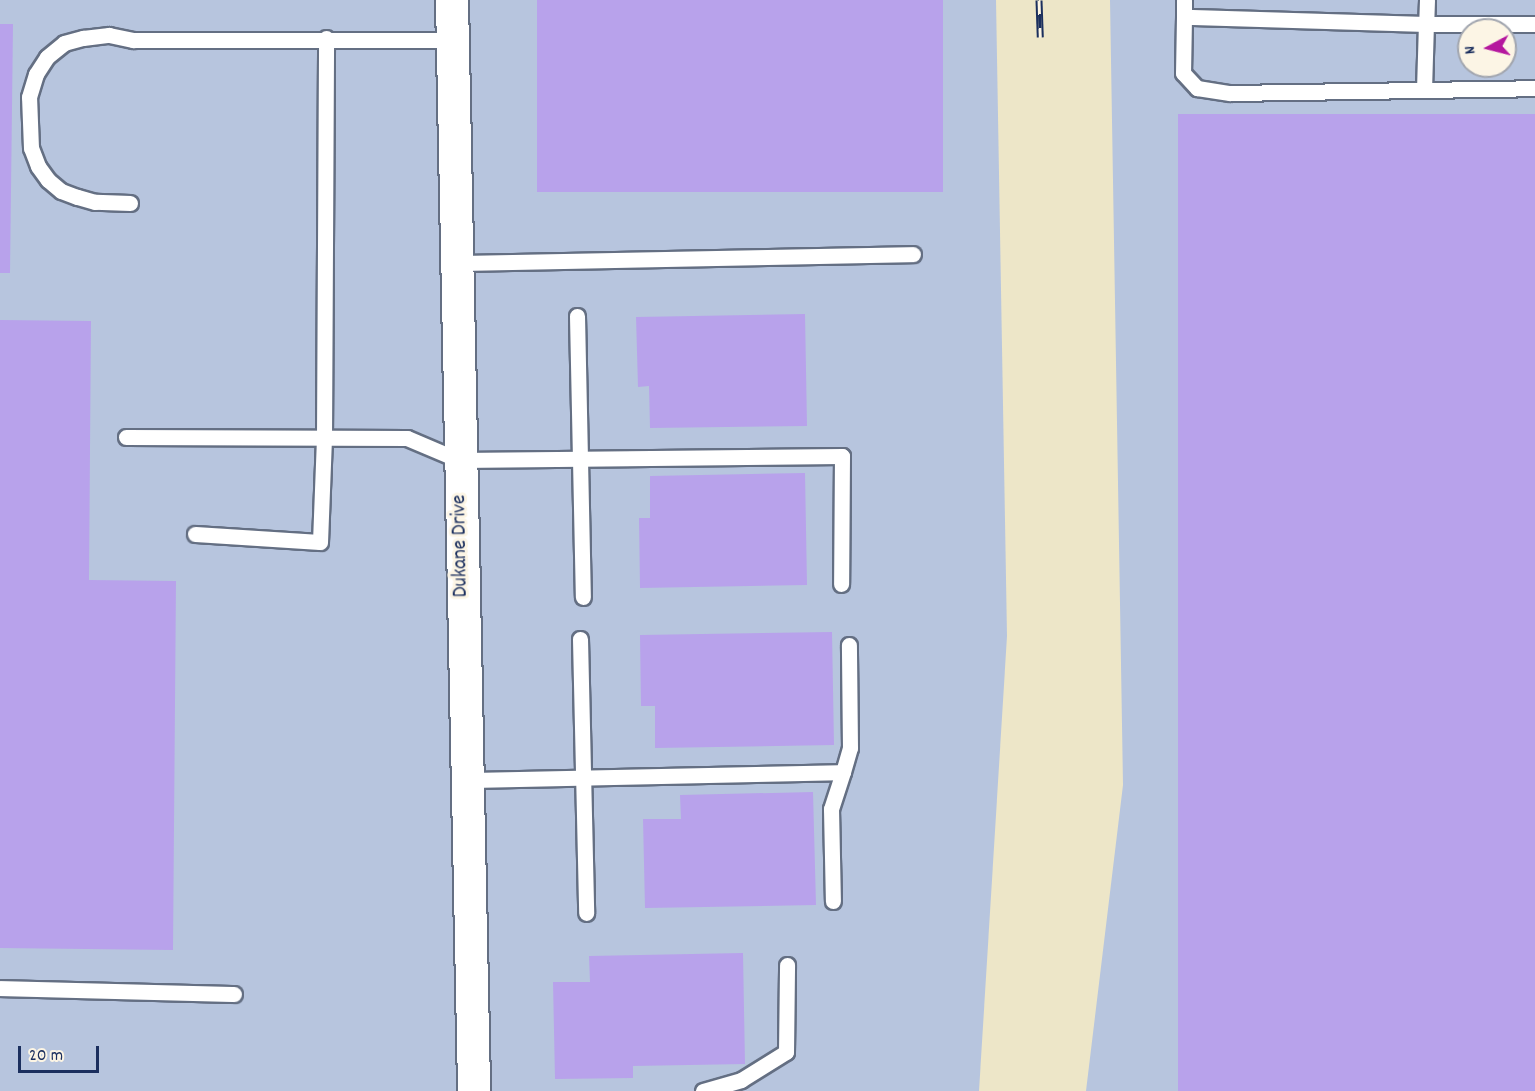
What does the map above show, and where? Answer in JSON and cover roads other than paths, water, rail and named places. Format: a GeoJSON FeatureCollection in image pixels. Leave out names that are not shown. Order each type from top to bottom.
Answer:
{"type":"FeatureCollection","features":[{"type":"Feature","properties":{"kind":"street","name":"Dukane Drive"},"geometry":{"type":"LineString","coordinates":[[452,0],[459,460],[474,1091]]}},
{"type":"Feature","properties":{"kind":"lane"},"geometry":{"type":"LineString","coordinates":[[1184,0],[1183,73],[1197,88],[1230,93],[1535,88]]}},
{"type":"Feature","properties":{"kind":"lane"},"geometry":{"type":"LineString","coordinates":[[1424,90],[1427,0]]}},
{"type":"Feature","properties":{"kind":"lane"},"geometry":{"type":"LineString","coordinates":[[1184,17],[1426,24],[1535,24]]}},
{"type":"Feature","properties":{"kind":"lane"},"geometry":{"type":"LineString","coordinates":[[130,203],[95,202],[69,194],[48,180],[38,166],[31,148],[28,127],[29,97],[36,74],[47,57],[64,43],[109,35],[133,40],[326,38],[453,40]]}},
{"type":"Feature","properties":{"kind":"lane"},"geometry":{"type":"LineString","coordinates":[[195,534],[320,542],[324,437],[326,38]]}},
{"type":"Feature","properties":{"kind":"lane"},"geometry":{"type":"LineString","coordinates":[[456,263],[914,254]]}},
{"type":"Feature","properties":{"kind":"lane"},"geometry":{"type":"LineString","coordinates":[[577,316],[583,597]]}},
{"type":"Feature","properties":{"kind":"lane"},"geometry":{"type":"LineString","coordinates":[[126,437],[407,438],[459,460],[842,456],[842,584]]}},
{"type":"Feature","properties":{"kind":"lane"},"geometry":{"type":"LineString","coordinates":[[580,639],[586,914]]}},
{"type":"Feature","properties":{"kind":"lane"},"geometry":{"type":"LineString","coordinates":[[833,901],[831,809],[850,748],[849,645]]}},
{"type":"Feature","properties":{"kind":"lane"},"geometry":{"type":"LineString","coordinates":[[467,780],[843,772]]}},
{"type":"Feature","properties":{"kind":"lane"},"geometry":{"type":"LineString","coordinates":[[703,1091],[741,1080],[786,1052],[787,965]]}},
{"type":"Feature","properties":{"kind":"lane"},"geometry":{"type":"LineString","coordinates":[[0,988],[234,994]]}},
{"type":"Feature","properties":{"kind":"railway"},"geometry":{"type":"LineString","coordinates":[[1039,0],[1040,37]]}}]}
